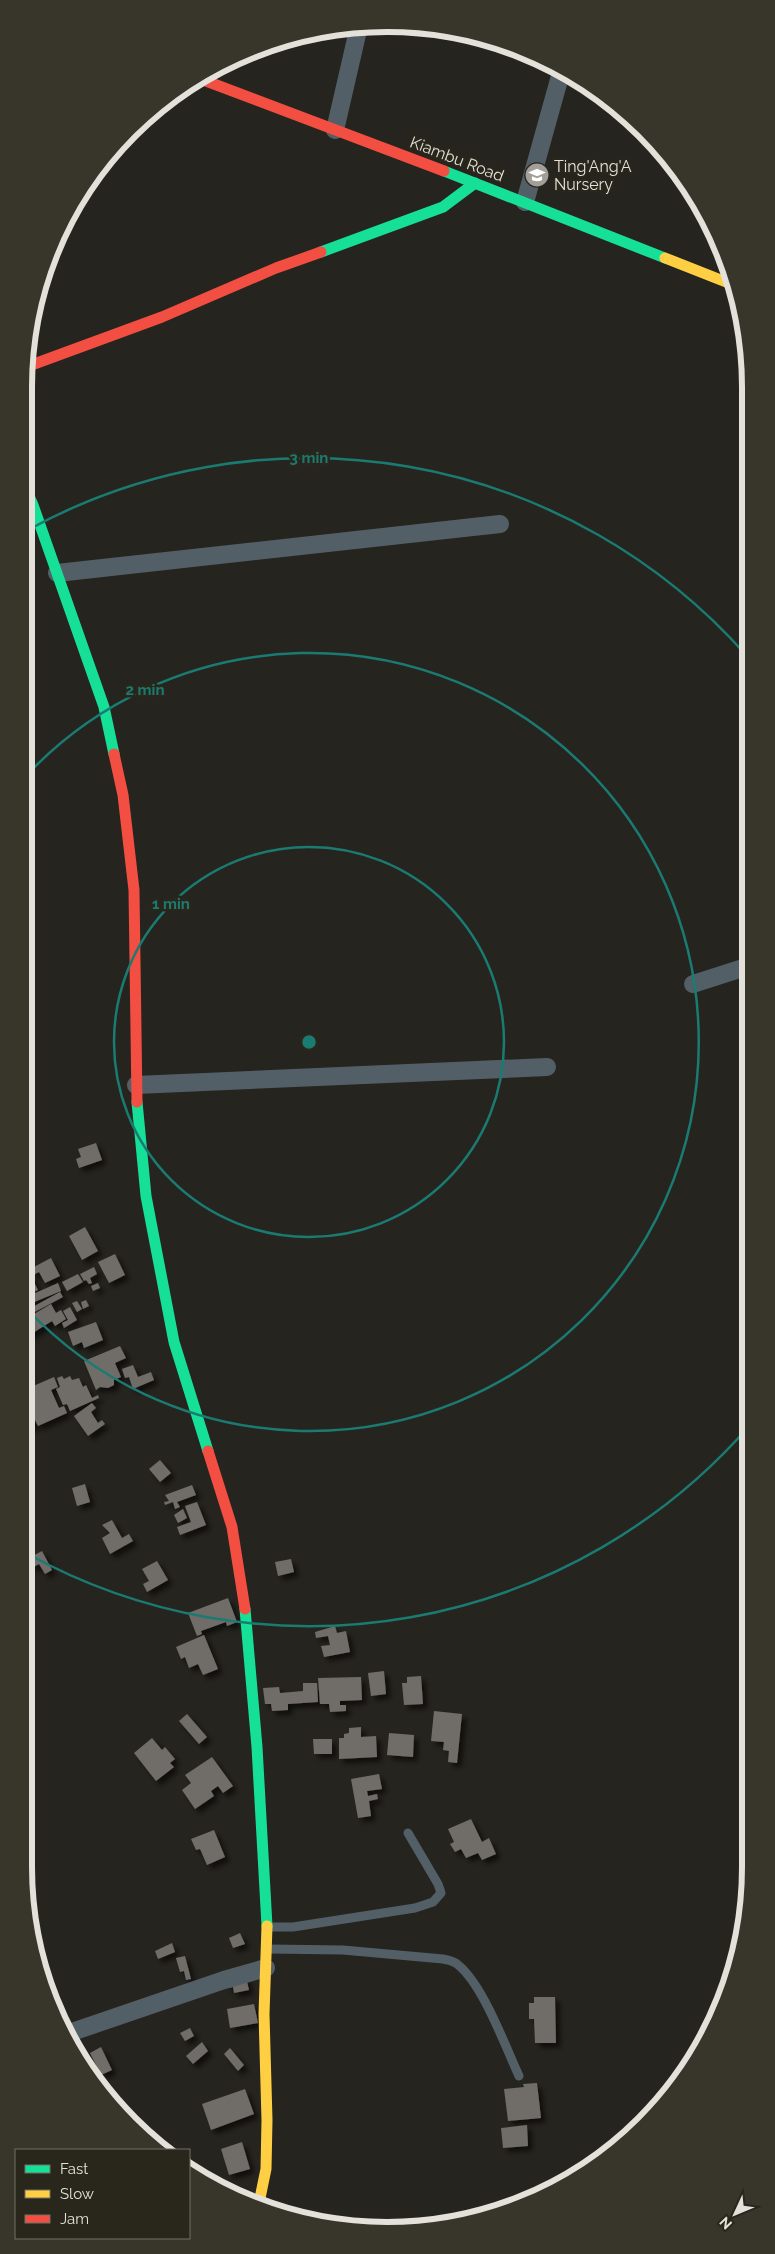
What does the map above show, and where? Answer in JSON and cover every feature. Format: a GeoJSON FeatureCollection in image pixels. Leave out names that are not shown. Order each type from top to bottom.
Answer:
{"type":"FeatureCollection","features":[{"type":"Feature","properties":{"kind":"street"},"geometry":{"type":"LineString","coordinates":[[335,130],[357,34]]}},
{"type":"Feature","properties":{"kind":"street"},"geometry":{"type":"LineString","coordinates":[[526,202],[560,77]]}},
{"type":"Feature","properties":{"kind":"street","name":"Kiambu Road"},"geometry":{"type":"LineString","coordinates":[[207,82],[526,202],[726,282]]}},
{"type":"Feature","properties":{"kind":"street"},"geometry":{"type":"LineString","coordinates":[[33,364],[162,317],[276,268],[443,208],[475,183]]}},
{"type":"Feature","properties":{"kind":"street"},"geometry":{"type":"LineString","coordinates":[[32,502],[104,707],[123,795],[134,890],[137,983],[136,1085],[146,1196],[174,1342],[232,1527],[244,1593],[257,1747],[266,1927],[266,2169],[261,2198]]}},
{"type":"Feature","properties":{"kind":"street"},"geometry":{"type":"LineString","coordinates":[[57,573],[500,524]]}},
{"type":"Feature","properties":{"kind":"street"},"geometry":{"type":"LineString","coordinates":[[693,984],[742,968]]}},
{"type":"Feature","properties":{"kind":"street"},"geometry":{"type":"LineString","coordinates":[[136,1085],[547,1067]]}},
{"type":"Feature","properties":{"kind":"street"},"geometry":{"type":"LineString","coordinates":[[73,2031],[224,1980],[266,1968]]}},
{"type":"Feature","properties":{"kind":"lane"},"geometry":{"type":"LineString","coordinates":[[266,1927],[293,1927],[326,1923],[415,1908],[433,1902],[441,1893],[438,1884],[408,1833]]}},
{"type":"Feature","properties":{"kind":"lane"},"geometry":{"type":"LineString","coordinates":[[266,1948],[343,1950],[443,1959],[456,1963],[468,1975],[480,1995],[519,2076]]}},
{"type":"Feature","properties":{"kind":"building"},"geometry":{"type":"Polygon","coordinates":[[[96,1143],[102,1160],[79,1168],[76,1159],[81,1157],[78,1149],[96,1143]]]}},
{"type":"Feature","properties":{"kind":"building"},"geometry":{"type":"Polygon","coordinates":[[[85,1227],[98,1251],[82,1260],[69,1236],[85,1227]]]}},
{"type":"Feature","properties":{"kind":"building"},"geometry":{"type":"Polygon","coordinates":[[[115,1254],[125,1275],[109,1283],[98,1262],[115,1254]]]}},
{"type":"Feature","properties":{"kind":"building"},"geometry":{"type":"Polygon","coordinates":[[[51,1258],[60,1276],[45,1283],[39,1272],[33,1275],[32,1268],[51,1258]]]}},
{"type":"Feature","properties":{"kind":"building"},"geometry":{"type":"Polygon","coordinates":[[[94,1267],[97,1274],[90,1278],[92,1283],[89,1284],[86,1280],[84,1281],[80,1274],[94,1267]]]}},
{"type":"Feature","properties":{"kind":"building"},"geometry":{"type":"Polygon","coordinates":[[[78,1274],[83,1282],[67,1291],[62,1282],[78,1274]]]}},
{"type":"Feature","properties":{"kind":"building"},"geometry":{"type":"Polygon","coordinates":[[[32,1278],[38,1290],[32,1293],[32,1278]]]}},
{"type":"Feature","properties":{"kind":"building"},"geometry":{"type":"Polygon","coordinates":[[[58,1283],[61,1291],[32,1303],[32,1294],[58,1283]]]}},
{"type":"Feature","properties":{"kind":"building"},"geometry":{"type":"Polygon","coordinates":[[[98,1283],[100,1288],[93,1291],[91,1286],[98,1283]]]}},
{"type":"Feature","properties":{"kind":"building"},"geometry":{"type":"Polygon","coordinates":[[[60,1292],[63,1297],[32,1313],[32,1307],[60,1292]]]}},
{"type":"Feature","properties":{"kind":"building"},"geometry":{"type":"Polygon","coordinates":[[[86,1300],[89,1306],[83,1309],[81,1302],[86,1300]]]}},
{"type":"Feature","properties":{"kind":"building"},"geometry":{"type":"Polygon","coordinates":[[[77,1301],[82,1309],[77,1312],[72,1303],[77,1301]]]}},
{"type":"Feature","properties":{"kind":"building"},"geometry":{"type":"Polygon","coordinates":[[[51,1304],[56,1313],[61,1310],[66,1319],[55,1326],[52,1321],[32,1334],[32,1315],[51,1304]]]}},
{"type":"Feature","properties":{"kind":"building"},"geometry":{"type":"Polygon","coordinates":[[[70,1307],[77,1320],[64,1328],[62,1323],[68,1320],[63,1311],[70,1307]]]}},
{"type":"Feature","properties":{"kind":"building"},"geometry":{"type":"Polygon","coordinates":[[[96,1322],[103,1340],[84,1348],[82,1342],[73,1346],[68,1332],[96,1322]]]}},
{"type":"Feature","properties":{"kind":"building"},"geometry":{"type":"Polygon","coordinates":[[[120,1346],[126,1358],[115,1363],[121,1377],[114,1380],[114,1385],[108,1388],[100,1387],[96,1390],[84,1361],[120,1346]]]}},
{"type":"Feature","properties":{"kind":"building"},"geometry":{"type":"Polygon","coordinates":[[[133,1365],[138,1377],[151,1372],[154,1380],[133,1389],[129,1377],[125,1378],[122,1369],[133,1365]]]}},
{"type":"Feature","properties":{"kind":"building"},"geometry":{"type":"Polygon","coordinates":[[[62,1376],[64,1379],[70,1376],[72,1380],[79,1378],[83,1387],[86,1385],[92,1398],[98,1395],[99,1398],[70,1411],[67,1404],[63,1405],[56,1389],[60,1387],[57,1378],[62,1376]]]}},
{"type":"Feature","properties":{"kind":"building"},"geometry":{"type":"Polygon","coordinates":[[[54,1377],[58,1387],[51,1390],[59,1408],[64,1406],[67,1413],[38,1426],[32,1414],[32,1387],[54,1377]]]}},
{"type":"Feature","properties":{"kind":"building"},"geometry":{"type":"Polygon","coordinates":[[[92,1403],[96,1408],[91,1412],[98,1423],[102,1420],[105,1424],[88,1436],[74,1416],[92,1403]]]}},
{"type":"Feature","properties":{"kind":"building"},"geometry":{"type":"Polygon","coordinates":[[[160,1460],[171,1473],[160,1482],[149,1469],[160,1460]]]}},
{"type":"Feature","properties":{"kind":"building"},"geometry":{"type":"Polygon","coordinates":[[[85,1484],[90,1502],[77,1506],[72,1488],[85,1484]]]}},
{"type":"Feature","properties":{"kind":"building"},"geometry":{"type":"Polygon","coordinates":[[[192,1485],[196,1495],[177,1502],[180,1507],[175,1509],[173,1502],[165,1505],[164,1502],[169,1501],[165,1495],[192,1485]]]}},
{"type":"Feature","properties":{"kind":"building"},"geometry":{"type":"Polygon","coordinates":[[[197,1502],[206,1525],[180,1535],[177,1527],[191,1522],[185,1506],[197,1502]]]}},
{"type":"Feature","properties":{"kind":"building"},"geometry":{"type":"Polygon","coordinates":[[[183,1509],[187,1518],[178,1523],[174,1515],[183,1509]]]}},
{"type":"Feature","properties":{"kind":"building"},"geometry":{"type":"Polygon","coordinates":[[[112,1520],[122,1538],[129,1534],[133,1541],[110,1554],[102,1538],[110,1533],[102,1525],[112,1520]]]}},
{"type":"Feature","properties":{"kind":"building"},"geometry":{"type":"Polygon","coordinates":[[[42,1551],[52,1570],[45,1574],[39,1564],[32,1568],[32,1556],[42,1551]]]}},
{"type":"Feature","properties":{"kind":"building"},"geometry":{"type":"Polygon","coordinates":[[[291,1559],[294,1572],[278,1576],[275,1562],[291,1559]]]}},
{"type":"Feature","properties":{"kind":"building"},"geometry":{"type":"Polygon","coordinates":[[[157,1561],[168,1580],[147,1592],[143,1584],[149,1581],[142,1569],[157,1561]]]}},
{"type":"Feature","properties":{"kind":"building"},"geometry":{"type":"Polygon","coordinates":[[[228,1598],[237,1622],[227,1626],[226,1622],[201,1631],[202,1634],[197,1636],[188,1613],[228,1598]]]}},
{"type":"Feature","properties":{"kind":"building"},"geometry":{"type":"Polygon","coordinates":[[[335,1626],[337,1633],[346,1631],[350,1652],[324,1657],[321,1646],[330,1645],[328,1636],[316,1638],[315,1632],[335,1626]]]}},
{"type":"Feature","properties":{"kind":"building"},"geometry":{"type":"Polygon","coordinates":[[[204,1635],[218,1669],[203,1675],[198,1664],[189,1668],[185,1657],[181,1659],[176,1647],[204,1635]]]}},
{"type":"Feature","properties":{"kind":"building"},"geometry":{"type":"Polygon","coordinates":[[[384,1671],[386,1694],[371,1696],[368,1673],[384,1671]]]}},
{"type":"Feature","properties":{"kind":"building"},"geometry":{"type":"Polygon","coordinates":[[[421,1676],[423,1704],[404,1705],[402,1683],[407,1683],[407,1677],[421,1676]]]}},
{"type":"Feature","properties":{"kind":"building"},"geometry":{"type":"Polygon","coordinates":[[[361,1677],[362,1700],[340,1701],[340,1705],[346,1705],[346,1711],[330,1712],[329,1704],[320,1704],[318,1678],[361,1677]]]}},
{"type":"Feature","properties":{"kind":"building"},"geometry":{"type":"Polygon","coordinates":[[[303,1683],[317,1683],[318,1702],[288,1704],[288,1710],[272,1711],[271,1704],[265,1704],[263,1688],[279,1687],[280,1693],[303,1691],[303,1683]]]}},
{"type":"Feature","properties":{"kind":"building"},"geometry":{"type":"Polygon","coordinates":[[[434,1711],[462,1714],[457,1763],[448,1762],[449,1751],[443,1750],[444,1742],[431,1741],[434,1711]]]}},
{"type":"Feature","properties":{"kind":"building"},"geometry":{"type":"Polygon","coordinates":[[[187,1714],[207,1737],[199,1744],[179,1721],[187,1714]]]}},
{"type":"Feature","properties":{"kind":"building"},"geometry":{"type":"Polygon","coordinates":[[[361,1727],[361,1737],[376,1736],[377,1757],[339,1759],[339,1738],[344,1738],[344,1734],[349,1733],[349,1728],[361,1727]]]}},
{"type":"Feature","properties":{"kind":"building"},"geometry":{"type":"Polygon","coordinates":[[[389,1733],[414,1735],[413,1757],[387,1755],[389,1733]]]}},
{"type":"Feature","properties":{"kind":"building"},"geometry":{"type":"Polygon","coordinates":[[[152,1738],[162,1750],[165,1747],[175,1759],[170,1763],[174,1767],[156,1781],[134,1753],[152,1738]]]}},
{"type":"Feature","properties":{"kind":"building"},"geometry":{"type":"Polygon","coordinates":[[[313,1739],[332,1739],[332,1754],[314,1754],[313,1739]]]}},
{"type":"Feature","properties":{"kind":"building"},"geometry":{"type":"Polygon","coordinates":[[[212,1757],[233,1786],[223,1793],[218,1786],[211,1791],[214,1796],[195,1809],[182,1790],[191,1783],[185,1775],[212,1757]]]}},
{"type":"Feature","properties":{"kind":"building"},"geometry":{"type":"Polygon","coordinates":[[[379,1774],[382,1789],[367,1791],[368,1796],[377,1794],[378,1799],[369,1801],[371,1816],[358,1818],[351,1779],[379,1774]]]}},
{"type":"Feature","properties":{"kind":"building"},"geometry":{"type":"Polygon","coordinates":[[[471,1819],[482,1842],[489,1838],[496,1854],[482,1860],[478,1853],[466,1858],[461,1849],[455,1852],[450,1844],[454,1842],[448,1829],[471,1819]]]}},
{"type":"Feature","properties":{"kind":"building"},"geometry":{"type":"Polygon","coordinates":[[[214,1830],[225,1857],[207,1865],[200,1849],[196,1850],[191,1839],[214,1830]]]}},
{"type":"Feature","properties":{"kind":"building"},"geometry":{"type":"Polygon","coordinates":[[[240,1933],[245,1944],[233,1948],[229,1938],[240,1933]]]}},
{"type":"Feature","properties":{"kind":"building"},"geometry":{"type":"Polygon","coordinates":[[[172,1943],[175,1952],[158,1959],[155,1951],[172,1943]]]}},
{"type":"Feature","properties":{"kind":"building"},"geometry":{"type":"Polygon","coordinates":[[[185,1956],[191,1979],[186,1980],[184,1971],[180,1972],[176,1958],[185,1956]]]}},
{"type":"Feature","properties":{"kind":"building"},"geometry":{"type":"Polygon","coordinates":[[[246,1977],[249,1990],[234,1993],[233,1987],[228,1988],[226,1981],[246,1977]]]}},
{"type":"Feature","properties":{"kind":"building"},"geometry":{"type":"Polygon","coordinates":[[[534,1997],[555,1997],[556,2043],[535,2043],[534,2019],[529,2019],[529,2003],[534,2003],[534,1997]]]}},
{"type":"Feature","properties":{"kind":"building"},"geometry":{"type":"Polygon","coordinates":[[[254,2004],[258,2023],[230,2028],[227,2009],[254,2004]]]}},
{"type":"Feature","properties":{"kind":"building"},"geometry":{"type":"Polygon","coordinates":[[[190,2028],[194,2036],[185,2041],[180,2033],[190,2028]]]}},
{"type":"Feature","properties":{"kind":"building"},"geometry":{"type":"Polygon","coordinates":[[[202,2042],[208,2051],[193,2064],[186,2056],[202,2042]]]}},
{"type":"Feature","properties":{"kind":"building"},"geometry":{"type":"Polygon","coordinates":[[[101,2047],[112,2070],[101,2075],[90,2053],[101,2047]]]}},
{"type":"Feature","properties":{"kind":"building"},"geometry":{"type":"Polygon","coordinates":[[[230,2048],[244,2065],[238,2071],[224,2054],[230,2048]]]}},
{"type":"Feature","properties":{"kind":"building"},"geometry":{"type":"Polygon","coordinates":[[[537,2083],[541,2118],[508,2121],[504,2089],[524,2087],[523,2084],[537,2083]]]}},
{"type":"Feature","properties":{"kind":"building"},"geometry":{"type":"Polygon","coordinates":[[[245,2089],[254,2114],[211,2130],[202,2104],[245,2089]]]}},
{"type":"Feature","properties":{"kind":"building"},"geometry":{"type":"Polygon","coordinates":[[[527,2125],[528,2146],[503,2148],[501,2128],[527,2125]]]}},
{"type":"Feature","properties":{"kind":"building"},"geometry":{"type":"Polygon","coordinates":[[[242,2142],[250,2169],[229,2175],[221,2149],[242,2142]]]}},
{"type":"Feature","properties":{"kind":"traffic: fast"},"geometry":{"type":"LineString","coordinates":[[444,171],[665,258]]}},
{"type":"Feature","properties":{"kind":"traffic: fast"},"geometry":{"type":"LineString","coordinates":[[321,252],[443,207],[475,183]]}},
{"type":"Feature","properties":{"kind":"traffic: fast"},"geometry":{"type":"LineString","coordinates":[[32,503],[104,707],[114,754]]}},
{"type":"Feature","properties":{"kind":"traffic: fast"},"geometry":{"type":"LineString","coordinates":[[137,1102],[146,1196],[174,1342],[208,1451]]}},
{"type":"Feature","properties":{"kind":"traffic: fast"},"geometry":{"type":"LineString","coordinates":[[245,1609],[257,1747],[267,1926]]}},
{"type":"Feature","properties":{"kind":"traffic: slow"},"geometry":{"type":"LineString","coordinates":[[665,258],[726,282]]}},
{"type":"Feature","properties":{"kind":"traffic: slow"},"geometry":{"type":"LineString","coordinates":[[260,2197],[266,2169],[267,2120],[264,2014],[267,1926]]}},
{"type":"Feature","properties":{"kind":"traffic: jam"},"geometry":{"type":"LineString","coordinates":[[207,82],[444,171]]}},
{"type":"Feature","properties":{"kind":"traffic: jam"},"geometry":{"type":"LineString","coordinates":[[33,364],[162,317],[276,268],[321,252]]}},
{"type":"Feature","properties":{"kind":"traffic: jam"},"geometry":{"type":"LineString","coordinates":[[114,754],[123,795],[134,890],[137,1102]]}},
{"type":"Feature","properties":{"kind":"traffic: jam"},"geometry":{"type":"LineString","coordinates":[[208,1451],[232,1527],[245,1609]]}},
{"type":"Feature","properties":{"kind":"place","name":"Ting'Ang'A Nursery"},"geometry":{"type":"Point","coordinates":[537,175]}}]}
